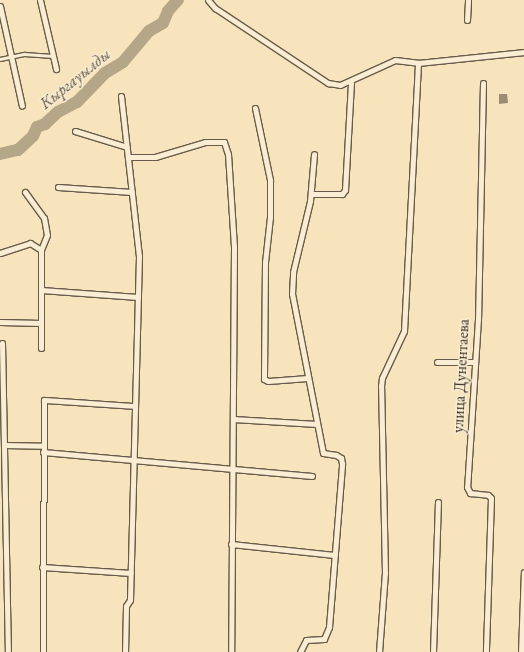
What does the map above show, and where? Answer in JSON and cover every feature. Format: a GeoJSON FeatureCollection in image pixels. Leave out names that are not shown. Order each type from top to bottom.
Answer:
{"type":"FeatureCollection","features":[{"type":"Feature","properties":{"kind":"street"},"geometry":{"type":"LineString","coordinates":[[40,0],[56,69]]}},
{"type":"Feature","properties":{"kind":"street"},"geometry":{"type":"LineString","coordinates":[[208,0],[215,8],[328,83],[340,85],[396,60],[418,63],[524,52]]}},
{"type":"Feature","properties":{"kind":"street"},"geometry":{"type":"LineString","coordinates":[[467,20],[468,0]]}},
{"type":"Feature","properties":{"kind":"street"},"geometry":{"type":"LineString","coordinates":[[0,6],[22,106]]}},
{"type":"Feature","properties":{"kind":"street"},"geometry":{"type":"LineString","coordinates":[[380,652],[385,573],[381,386],[382,378],[404,331],[418,63]]}},
{"type":"Feature","properties":{"kind":"street"},"geometry":{"type":"LineString","coordinates":[[311,194],[342,194],[345,190],[351,81]]}},
{"type":"Feature","properties":{"kind":"street","name":"улица Дунентаева"},"geometry":{"type":"LineString","coordinates":[[484,83],[475,362],[467,487],[470,493],[488,495],[491,498],[486,652]]}},
{"type":"Feature","properties":{"kind":"street"},"geometry":{"type":"LineString","coordinates":[[121,96],[139,256],[134,406],[131,574],[130,600],[126,606],[125,652]]}},
{"type":"Feature","properties":{"kind":"street"},"geometry":{"type":"LineString","coordinates":[[255,108],[270,180],[270,217],[265,262],[264,378],[268,381],[308,378]]}},
{"type":"Feature","properties":{"kind":"street"},"geometry":{"type":"LineString","coordinates":[[75,131],[127,147]]}},
{"type":"Feature","properties":{"kind":"street"},"geometry":{"type":"LineString","coordinates":[[128,157],[155,157],[206,142],[224,142],[229,160],[232,201],[233,419],[231,652]]}},
{"type":"Feature","properties":{"kind":"street"},"geometry":{"type":"LineString","coordinates":[[300,652],[306,640],[324,639],[327,634],[342,464],[341,458],[336,455],[323,453],[292,285],[311,194],[314,154]]}},
{"type":"Feature","properties":{"kind":"street"},"geometry":{"type":"LineString","coordinates":[[58,187],[132,192]]}},
{"type":"Feature","properties":{"kind":"street"},"geometry":{"type":"LineString","coordinates":[[26,192],[44,218],[47,235],[41,250],[40,348]]}},
{"type":"Feature","properties":{"kind":"street"},"geometry":{"type":"LineString","coordinates":[[0,253],[30,243],[41,250]]}},
{"type":"Feature","properties":{"kind":"street"},"geometry":{"type":"LineString","coordinates":[[40,290],[138,297]]}},
{"type":"Feature","properties":{"kind":"street"},"geometry":{"type":"LineString","coordinates":[[0,322],[40,323]]}},
{"type":"Feature","properties":{"kind":"street"},"geometry":{"type":"LineString","coordinates":[[2,343],[4,445],[3,485],[8,652]]}},
{"type":"Feature","properties":{"kind":"street"},"geometry":{"type":"LineString","coordinates":[[437,362],[475,362]]}},
{"type":"Feature","properties":{"kind":"street"},"geometry":{"type":"LineString","coordinates":[[43,652],[42,567],[44,400],[134,406]]}},
{"type":"Feature","properties":{"kind":"street"},"geometry":{"type":"LineString","coordinates":[[233,419],[317,424]]}},
{"type":"Feature","properties":{"kind":"street"},"geometry":{"type":"LineString","coordinates":[[4,445],[133,461],[312,476]]}},
{"type":"Feature","properties":{"kind":"street"},"geometry":{"type":"LineString","coordinates":[[433,652],[438,502]]}},
{"type":"Feature","properties":{"kind":"street"},"geometry":{"type":"LineString","coordinates":[[231,544],[334,555]]}},
{"type":"Feature","properties":{"kind":"street"},"geometry":{"type":"LineString","coordinates":[[42,567],[131,574]]}},
{"type":"Feature","properties":{"kind":"street"},"geometry":{"type":"LineString","coordinates":[[521,652],[524,572]]}},
{"type":"Feature","properties":{"kind":"lane"},"geometry":{"type":"LineString","coordinates":[[0,59],[11,56],[53,56]]}},
{"type":"Feature","properties":{"kind":"building"},"geometry":{"type":"Polygon","coordinates":[[[499,94],[507,94],[508,103],[499,104],[499,94]]]}},
{"type":"Feature","properties":{"kind":"waterway","name":"Кыргауылды"},"geometry":{"type":"LineString","coordinates":[[0,154],[18,150],[33,136],[37,127],[45,124],[58,112],[77,102],[105,73],[123,62],[149,31],[163,23],[168,11],[178,0]]}}]}
